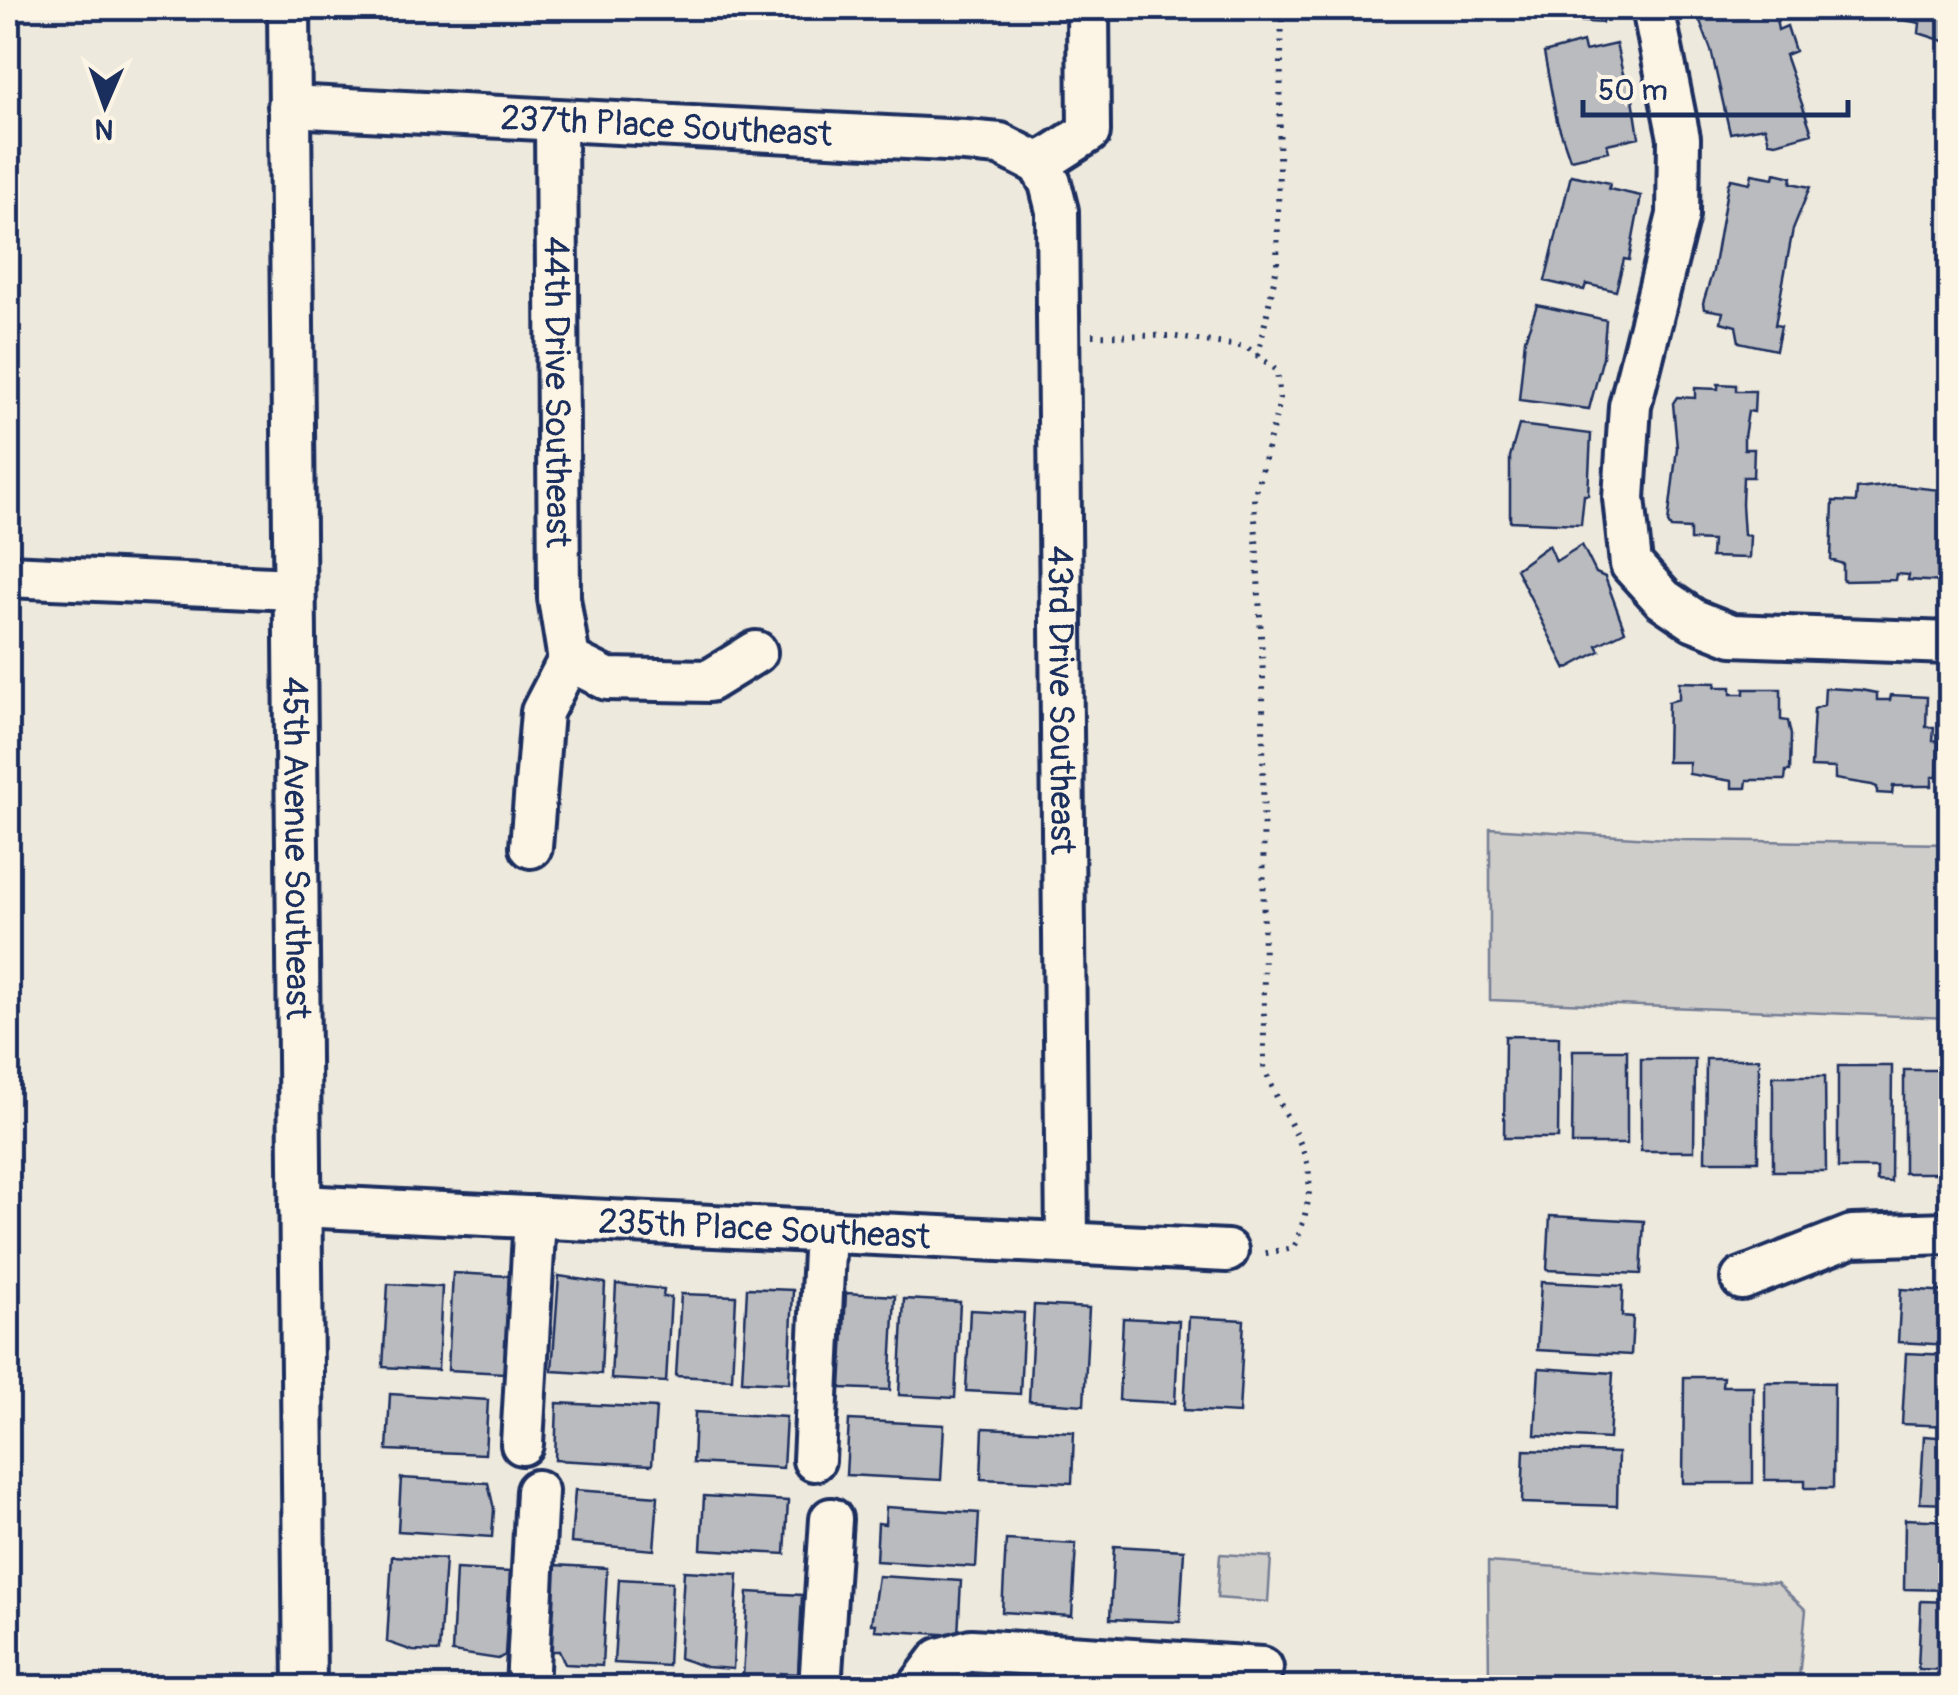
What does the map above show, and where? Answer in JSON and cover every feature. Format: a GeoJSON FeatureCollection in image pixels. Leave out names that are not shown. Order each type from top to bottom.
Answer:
{"type":"FeatureCollection","features":[{"type":"Feature","properties":{"kind":"street","name":"45th Avenue Southeast"},"geometry":{"type":"LineString","coordinates":[[289,8],[305,1688]]}},
{"type":"Feature","properties":{"kind":"street"},"geometry":{"type":"LineString","coordinates":[[1039,164],[1089,132],[1088,8]]}},
{"type":"Feature","properties":{"kind":"street"},"geometry":{"type":"LineString","coordinates":[[1653,8],[1679,138],[1678,215],[1630,406],[1624,498],[1631,564],[1663,598],[1694,620],[1732,634],[1950,643]]}},
{"type":"Feature","properties":{"kind":"street","name":"237th Place Southeast"},"geometry":{"type":"LineString","coordinates":[[290,106],[965,141],[1000,144],[1039,164]]}},
{"type":"Feature","properties":{"kind":"street","name":"44th Drive Southeast"},"geometry":{"type":"LineString","coordinates":[[556,122],[559,598],[568,660]]}},
{"type":"Feature","properties":{"kind":"street","name":"43rd Drive Southeast"},"geometry":{"type":"LineString","coordinates":[[1039,164],[1050,182],[1057,210],[1066,1242]]}},
{"type":"Feature","properties":{"kind":"street"},"geometry":{"type":"LineString","coordinates":[[8,576],[294,589]]}},
{"type":"Feature","properties":{"kind":"street"},"geometry":{"type":"LineString","coordinates":[[531,847],[542,712],[568,660],[607,679],[709,681],[756,652]]}},
{"type":"Feature","properties":{"kind":"street","name":"235th Place Southeast"},"geometry":{"type":"LineString","coordinates":[[300,1206],[1228,1250]]}},
{"type":"Feature","properties":{"kind":"street"},"geometry":{"type":"LineString","coordinates":[[522,1444],[535,1217]]}},
{"type":"Feature","properties":{"kind":"street"},"geometry":{"type":"LineString","coordinates":[[814,1460],[825,1231]]}},
{"type":"Feature","properties":{"kind":"street"},"geometry":{"type":"LineString","coordinates":[[1742,1279],[1852,1236],[1950,1233]]}},
{"type":"Feature","properties":{"kind":"street"},"geometry":{"type":"LineString","coordinates":[[527,1688],[537,1491]]}},
{"type":"Feature","properties":{"kind":"street"},"geometry":{"type":"LineString","coordinates":[[820,1688],[831,1520]]}},
{"type":"Feature","properties":{"kind":"street"},"geometry":{"type":"LineString","coordinates":[[918,1688],[940,1659],[971,1650],[1262,1668]]}},
{"type":"Feature","properties":{"kind":"path"},"geometry":{"type":"LineString","coordinates":[[1258,356],[1277,266],[1282,8]]}},
{"type":"Feature","properties":{"kind":"path"},"geometry":{"type":"LineString","coordinates":[[1056,334],[1170,336],[1246,347],[1277,370],[1280,402],[1254,498],[1262,675],[1264,1066],[1276,1100],[1306,1148],[1312,1186],[1294,1248],[1260,1255],[1228,1250]]}},
{"type":"Feature","properties":{"kind":"shaded area"},"geometry":{"type":"Polygon","coordinates":[[[1490,828],[1684,840],[1950,844],[1950,1018],[1490,1000],[1490,828]]]}},
{"type":"Feature","properties":{"kind":"shaded area"},"geometry":{"type":"Polygon","coordinates":[[[1220,1554],[1271,1557],[1268,1602],[1217,1598],[1220,1554]]]}},
{"type":"Feature","properties":{"kind":"shaded area"},"geometry":{"type":"Polygon","coordinates":[[[1488,1562],[1777,1583],[1806,1610],[1798,1687],[1489,1687],[1488,1562]]]}},
{"type":"Feature","properties":{"kind":"building"},"geometry":{"type":"Polygon","coordinates":[[[1532,8],[1607,8],[1602,23],[1530,18],[1532,8]]]}},
{"type":"Feature","properties":{"kind":"building"},"geometry":{"type":"Polygon","coordinates":[[[1695,8],[1774,8],[1778,30],[1787,26],[1795,51],[1785,55],[1812,133],[1776,143],[1769,142],[1765,127],[1730,133],[1711,50],[1695,8]]]}},
{"type":"Feature","properties":{"kind":"building"},"geometry":{"type":"Polygon","coordinates":[[[1900,8],[1950,8],[1950,43],[1919,33],[1920,23],[1898,19],[1900,8]]]}},
{"type":"Feature","properties":{"kind":"building"},"geometry":{"type":"Polygon","coordinates":[[[1583,42],[1585,51],[1616,44],[1623,74],[1630,79],[1639,137],[1607,144],[1609,151],[1570,159],[1557,121],[1544,53],[1583,42]]]}},
{"type":"Feature","properties":{"kind":"building"},"geometry":{"type":"Polygon","coordinates":[[[1775,173],[1792,177],[1791,183],[1810,187],[1793,229],[1775,325],[1781,326],[1776,350],[1739,342],[1736,326],[1721,322],[1723,312],[1704,309],[1703,303],[1713,271],[1728,184],[1731,179],[1750,183],[1752,174],[1774,178],[1775,173]]]}},
{"type":"Feature","properties":{"kind":"building"},"geometry":{"type":"Polygon","coordinates":[[[1571,175],[1610,183],[1609,189],[1641,196],[1629,260],[1624,259],[1616,291],[1586,284],[1584,290],[1545,281],[1571,175]]]}},
{"type":"Feature","properties":{"kind":"building"},"geometry":{"type":"Polygon","coordinates":[[[1537,305],[1606,320],[1603,357],[1589,409],[1519,400],[1525,339],[1537,305]]]}},
{"type":"Feature","properties":{"kind":"building"},"geometry":{"type":"Polygon","coordinates":[[[1718,384],[1736,385],[1736,391],[1755,391],[1754,412],[1748,411],[1744,437],[1744,449],[1754,449],[1753,477],[1743,477],[1744,535],[1750,536],[1749,558],[1711,557],[1712,541],[1690,540],[1690,529],[1671,528],[1668,523],[1677,448],[1673,403],[1677,397],[1695,398],[1695,388],[1718,389],[1718,384]]]}},
{"type":"Feature","properties":{"kind":"building"},"geometry":{"type":"Polygon","coordinates":[[[1519,425],[1591,434],[1588,495],[1584,495],[1581,524],[1510,521],[1510,457],[1519,425]]]}},
{"type":"Feature","properties":{"kind":"building"},"geometry":{"type":"Polygon","coordinates":[[[1893,485],[1950,491],[1946,582],[1908,580],[1909,575],[1896,574],[1895,580],[1843,581],[1843,564],[1831,560],[1833,501],[1856,502],[1857,489],[1893,485]]]}},
{"type":"Feature","properties":{"kind":"building"},"geometry":{"type":"Polygon","coordinates":[[[1549,545],[1556,561],[1582,545],[1596,573],[1605,577],[1625,631],[1597,645],[1600,651],[1566,669],[1516,569],[1549,545]]]}},
{"type":"Feature","properties":{"kind":"building"},"geometry":{"type":"Polygon","coordinates":[[[1679,682],[1716,683],[1715,687],[1731,687],[1731,694],[1744,694],[1744,689],[1781,689],[1781,720],[1788,721],[1791,735],[1790,771],[1786,771],[1785,780],[1747,780],[1746,788],[1732,788],[1732,781],[1689,774],[1689,762],[1667,762],[1668,702],[1679,699],[1679,682]]]}},
{"type":"Feature","properties":{"kind":"building"},"geometry":{"type":"Polygon","coordinates":[[[1825,688],[1877,693],[1877,700],[1890,700],[1891,695],[1927,697],[1926,727],[1934,727],[1933,741],[1939,741],[1937,777],[1932,777],[1932,786],[1893,786],[1892,794],[1877,793],[1877,787],[1872,785],[1835,779],[1835,768],[1811,767],[1814,709],[1824,705],[1825,688]]]}},
{"type":"Feature","properties":{"kind":"building"},"geometry":{"type":"Polygon","coordinates":[[[1505,1036],[1559,1037],[1558,1138],[1504,1138],[1505,1036]]]}},
{"type":"Feature","properties":{"kind":"building"},"geometry":{"type":"Polygon","coordinates":[[[1573,1050],[1627,1050],[1627,1144],[1572,1144],[1573,1050]]]}},
{"type":"Feature","properties":{"kind":"building"},"geometry":{"type":"Polygon","coordinates":[[[1641,1059],[1695,1059],[1694,1151],[1641,1151],[1641,1059]]]}},
{"type":"Feature","properties":{"kind":"building"},"geometry":{"type":"Polygon","coordinates":[[[1706,1059],[1759,1059],[1758,1161],[1705,1161],[1706,1059]]]}},
{"type":"Feature","properties":{"kind":"building"},"geometry":{"type":"Polygon","coordinates":[[[1838,1066],[1892,1066],[1891,1182],[1877,1181],[1877,1168],[1838,1168],[1838,1066]]]}},
{"type":"Feature","properties":{"kind":"building"},"geometry":{"type":"Polygon","coordinates":[[[1904,1070],[1950,1070],[1950,1187],[1937,1186],[1937,1173],[1904,1173],[1904,1070]]]}},
{"type":"Feature","properties":{"kind":"building"},"geometry":{"type":"Polygon","coordinates":[[[1773,1076],[1825,1076],[1826,1171],[1773,1171],[1773,1076]]]}},
{"type":"Feature","properties":{"kind":"building"},"geometry":{"type":"Polygon","coordinates":[[[1550,1216],[1644,1221],[1641,1274],[1547,1270],[1550,1216]]]}},
{"type":"Feature","properties":{"kind":"building"},"geometry":{"type":"Polygon","coordinates":[[[453,1273],[509,1276],[504,1373],[448,1370],[453,1273]]]}},
{"type":"Feature","properties":{"kind":"building"},"geometry":{"type":"Polygon","coordinates":[[[559,1276],[605,1283],[601,1374],[552,1371],[559,1276]]]}},
{"type":"Feature","properties":{"kind":"building"},"geometry":{"type":"Polygon","coordinates":[[[1541,1282],[1623,1286],[1622,1316],[1633,1317],[1631,1355],[1537,1350],[1541,1282]]]}},
{"type":"Feature","properties":{"kind":"building"},"geometry":{"type":"Polygon","coordinates":[[[388,1284],[442,1287],[438,1370],[383,1367],[388,1284]]]}},
{"type":"Feature","properties":{"kind":"building"},"geometry":{"type":"Polygon","coordinates":[[[616,1284],[664,1289],[663,1297],[671,1297],[666,1382],[611,1379],[616,1284]]]}},
{"type":"Feature","properties":{"kind":"building"},"geometry":{"type":"Polygon","coordinates":[[[747,1288],[793,1290],[789,1383],[742,1381],[747,1288]]]}},
{"type":"Feature","properties":{"kind":"building"},"geometry":{"type":"Polygon","coordinates":[[[1901,1289],[1950,1292],[1950,1345],[1898,1342],[1901,1289]]]}},
{"type":"Feature","properties":{"kind":"building"},"geometry":{"type":"Polygon","coordinates":[[[846,1293],[895,1296],[890,1390],[841,1388],[846,1293]]]}},
{"type":"Feature","properties":{"kind":"building"},"geometry":{"type":"Polygon","coordinates":[[[681,1294],[736,1296],[732,1379],[676,1376],[681,1294]]]}},
{"type":"Feature","properties":{"kind":"building"},"geometry":{"type":"Polygon","coordinates":[[[904,1299],[960,1302],[955,1398],[899,1395],[904,1299]]]}},
{"type":"Feature","properties":{"kind":"building"},"geometry":{"type":"Polygon","coordinates":[[[1034,1305],[1089,1308],[1084,1405],[1029,1401],[1034,1305]]]}},
{"type":"Feature","properties":{"kind":"building"},"geometry":{"type":"Polygon","coordinates":[[[970,1310],[1024,1313],[1020,1394],[966,1391],[970,1310]]]}},
{"type":"Feature","properties":{"kind":"building"},"geometry":{"type":"Polygon","coordinates":[[[1189,1317],[1244,1320],[1239,1413],[1184,1410],[1189,1317]]]}},
{"type":"Feature","properties":{"kind":"building"},"geometry":{"type":"Polygon","coordinates":[[[1123,1318],[1179,1321],[1175,1403],[1119,1400],[1123,1318]]]}},
{"type":"Feature","properties":{"kind":"building"},"geometry":{"type":"Polygon","coordinates":[[[1906,1353],[1950,1355],[1950,1426],[1902,1424],[1906,1353]]]}},
{"type":"Feature","properties":{"kind":"building"},"geometry":{"type":"Polygon","coordinates":[[[1539,1368],[1613,1373],[1609,1439],[1535,1435],[1539,1368]]]}},
{"type":"Feature","properties":{"kind":"building"},"geometry":{"type":"Polygon","coordinates":[[[1684,1377],[1723,1377],[1722,1386],[1753,1386],[1753,1483],[1683,1483],[1684,1377]]]}},
{"type":"Feature","properties":{"kind":"building"},"geometry":{"type":"Polygon","coordinates":[[[1765,1382],[1834,1383],[1833,1488],[1805,1488],[1805,1480],[1765,1480],[1765,1382]]]}},
{"type":"Feature","properties":{"kind":"building"},"geometry":{"type":"Polygon","coordinates":[[[390,1394],[488,1400],[485,1454],[387,1450],[390,1394]]]}},
{"type":"Feature","properties":{"kind":"building"},"geometry":{"type":"Polygon","coordinates":[[[557,1403],[656,1408],[652,1465],[555,1460],[557,1403]]]}},
{"type":"Feature","properties":{"kind":"building"},"geometry":{"type":"Polygon","coordinates":[[[695,1412],[786,1417],[783,1468],[693,1463],[695,1412]]]}},
{"type":"Feature","properties":{"kind":"building"},"geometry":{"type":"Polygon","coordinates":[[[849,1420],[944,1425],[941,1480],[846,1475],[849,1420]]]}},
{"type":"Feature","properties":{"kind":"building"},"geometry":{"type":"Polygon","coordinates":[[[983,1428],[1074,1432],[1072,1483],[981,1479],[983,1428]]]}},
{"type":"Feature","properties":{"kind":"building"},"geometry":{"type":"Polygon","coordinates":[[[1924,1436],[1950,1438],[1950,1504],[1920,1503],[1924,1436]]]}},
{"type":"Feature","properties":{"kind":"building"},"geometry":{"type":"Polygon","coordinates":[[[1524,1450],[1618,1453],[1617,1506],[1522,1503],[1524,1450]]]}},
{"type":"Feature","properties":{"kind":"building"},"geometry":{"type":"Polygon","coordinates":[[[401,1478],[488,1483],[494,1509],[492,1537],[398,1531],[401,1478]]]}},
{"type":"Feature","properties":{"kind":"building"},"geometry":{"type":"Polygon","coordinates":[[[575,1490],[658,1496],[654,1550],[571,1543],[575,1490]]]}},
{"type":"Feature","properties":{"kind":"building"},"geometry":{"type":"Polygon","coordinates":[[[704,1496],[788,1501],[785,1554],[701,1549],[704,1496]]]}},
{"type":"Feature","properties":{"kind":"building"},"geometry":{"type":"Polygon","coordinates":[[[886,1507],[979,1513],[976,1567],[876,1561],[878,1523],[885,1524],[886,1507]]]}},
{"type":"Feature","properties":{"kind":"building"},"geometry":{"type":"Polygon","coordinates":[[[1905,1519],[1950,1521],[1950,1590],[1904,1589],[1905,1519]]]}},
{"type":"Feature","properties":{"kind":"building"},"geometry":{"type":"Polygon","coordinates":[[[1006,1540],[1076,1544],[1072,1616],[1002,1612],[1006,1540]]]}},
{"type":"Feature","properties":{"kind":"building"},"geometry":{"type":"Polygon","coordinates":[[[1114,1546],[1184,1550],[1180,1622],[1110,1619],[1114,1546]]]}},
{"type":"Feature","properties":{"kind":"building"},"geometry":{"type":"Polygon","coordinates":[[[392,1556],[445,1559],[439,1652],[413,1651],[387,1642],[392,1556]]]}},
{"type":"Feature","properties":{"kind":"building"},"geometry":{"type":"Polygon","coordinates":[[[554,1565],[607,1568],[602,1666],[565,1664],[559,1651],[549,1651],[554,1565]]]}},
{"type":"Feature","properties":{"kind":"building"},"geometry":{"type":"Polygon","coordinates":[[[456,1569],[510,1572],[505,1655],[498,1659],[452,1652],[456,1569]]]}},
{"type":"Feature","properties":{"kind":"building"},"geometry":{"type":"Polygon","coordinates":[[[684,1571],[738,1574],[733,1669],[706,1667],[679,1658],[684,1571]]]}},
{"type":"Feature","properties":{"kind":"building"},"geometry":{"type":"Polygon","coordinates":[[[878,1576],[961,1581],[958,1635],[875,1630],[876,1624],[871,1624],[878,1576]]]}},
{"type":"Feature","properties":{"kind":"building"},"geometry":{"type":"Polygon","coordinates":[[[619,1579],[672,1582],[668,1666],[614,1663],[619,1579]]]}},
{"type":"Feature","properties":{"kind":"building"},"geometry":{"type":"Polygon","coordinates":[[[748,1592],[802,1595],[798,1674],[780,1673],[779,1679],[743,1677],[748,1592]]]}},
{"type":"Feature","properties":{"kind":"building"},"geometry":{"type":"Polygon","coordinates":[[[1921,1601],[1950,1602],[1950,1670],[1918,1669],[1921,1601]]]}},
{"type":"Feature","properties":{"kind":"building"},"geometry":{"type":"Polygon","coordinates":[[[1902,1680],[1950,1682],[1950,1688],[1902,1688],[1902,1680]]]}}]}
